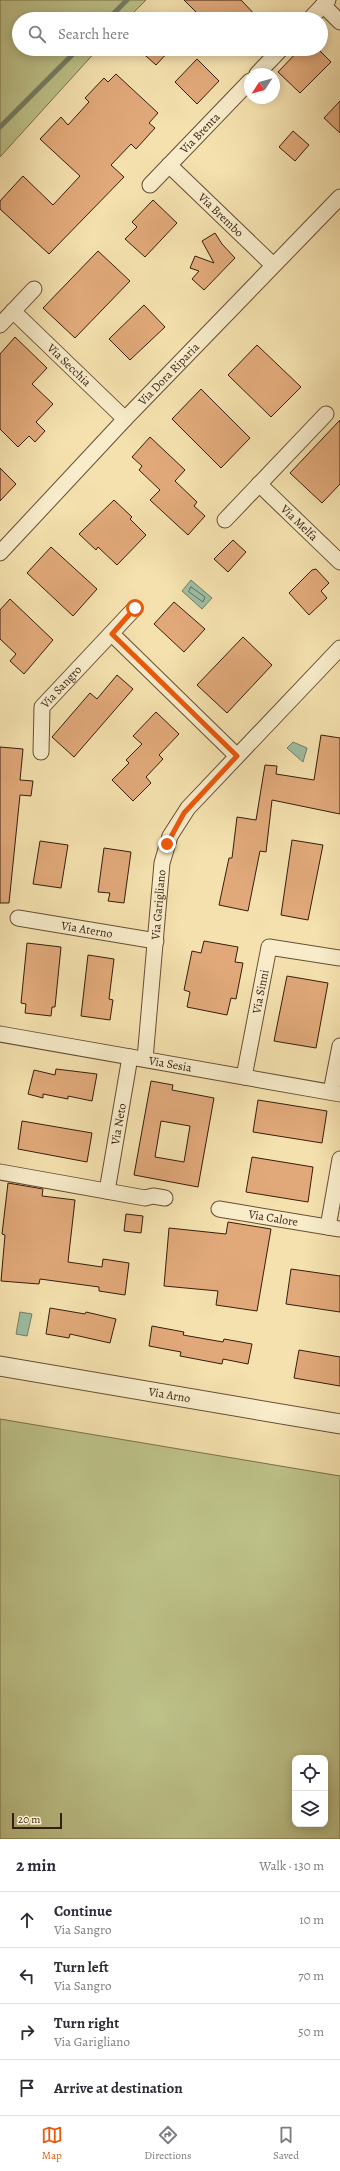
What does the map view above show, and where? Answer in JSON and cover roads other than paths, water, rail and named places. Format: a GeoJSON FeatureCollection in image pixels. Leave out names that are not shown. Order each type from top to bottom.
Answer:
{"type":"FeatureCollection","features":[{"type":"Feature","properties":{"kind":"street"},"geometry":{"type":"LineString","coordinates":[[317,12],[326,3],[340,22]]}},
{"type":"Feature","properties":{"kind":"street"},"geometry":{"type":"LineString","coordinates":[[263,68],[274,56]]}},
{"type":"Feature","properties":{"kind":"street","name":"Via Brenta"},"geometry":{"type":"LineString","coordinates":[[150,185],[244,87]]}},
{"type":"Feature","properties":{"kind":"street","name":"Via Brembo"},"geometry":{"type":"LineString","coordinates":[[169,165],[274,265]]}},
{"type":"Feature","properties":{"kind":"street","name":"Via Dora Riparia"},"geometry":{"type":"LineString","coordinates":[[0,553],[125,419],[340,197]]}},
{"type":"Feature","properties":{"kind":"street"},"geometry":{"type":"LineString","coordinates":[[0,325],[34,290]]}},
{"type":"Feature","properties":{"kind":"street","name":"Via Secchia"},"geometry":{"type":"LineString","coordinates":[[13,311],[125,419]]}},
{"type":"Feature","properties":{"kind":"street"},"geometry":{"type":"LineString","coordinates":[[225,520],[326,414]]}},
{"type":"Feature","properties":{"kind":"street","name":"Via Melfa"},"geometry":{"type":"LineString","coordinates":[[259,484],[340,562]]}},
{"type":"Feature","properties":{"kind":"street","name":"Via Sangro"},"geometry":{"type":"LineString","coordinates":[[41,752],[42,707],[135,608]]}},
{"type":"Feature","properties":{"kind":"street"},"geometry":{"type":"LineString","coordinates":[[112,634],[237,756]]}},
{"type":"Feature","properties":{"kind":"street","name":"Via Garigliano"},"geometry":{"type":"LineString","coordinates":[[145,1059],[162,863],[170,836],[184,813],[340,648]]}},
{"type":"Feature","properties":{"kind":"street","name":"Via Aterno"},"geometry":{"type":"LineString","coordinates":[[18,918],[156,941]]}},
{"type":"Feature","properties":{"kind":"street","name":"Via Sinni"},"geometry":{"type":"LineString","coordinates":[[244,1077],[269,947],[340,958]]}},
{"type":"Feature","properties":{"kind":"street","name":"Via Sesia"},"geometry":{"type":"LineString","coordinates":[[0,1034],[336,1093]]}},
{"type":"Feature","properties":{"kind":"street"},"geometry":{"type":"LineString","coordinates":[[336,1093],[340,1046]]}},
{"type":"Feature","properties":{"kind":"street","name":"Via Neto"},"geometry":{"type":"LineString","coordinates":[[107,1191],[130,1057]]}},
{"type":"Feature","properties":{"kind":"street","name":"Via Calore"},"geometry":{"type":"LineString","coordinates":[[219,1209],[334,1228],[340,1159]]}},
{"type":"Feature","properties":{"kind":"street"},"geometry":{"type":"LineString","coordinates":[[0,1172],[145,1198],[152,1196],[165,1198]]}},
{"type":"Feature","properties":{"kind":"street","name":"Via Arno"},"geometry":{"type":"LineString","coordinates":[[0,1366],[340,1424]]}},
{"type":"Feature","properties":{"kind":"water"},"geometry":{"type":"Polygon","coordinates":[[[191,580],[212,598],[202,609],[182,591],[191,580]]]}},
{"type":"Feature","properties":{"kind":"water"},"geometry":{"type":"Polygon","coordinates":[[[293,742],[307,748],[303,762],[287,748],[293,742]]]}},
{"type":"Feature","properties":{"kind":"water"},"geometry":{"type":"Polygon","coordinates":[[[20,1312],[32,1314],[27,1336],[16,1334],[20,1312]]]}},
{"type":"Feature","properties":{"kind":"waterway"},"geometry":{"type":"LineString","coordinates":[[115,12],[127,0]]}},
{"type":"Feature","properties":{"kind":"waterway"},"geometry":{"type":"LineString","coordinates":[[0,127],[71,56]]}}]}
